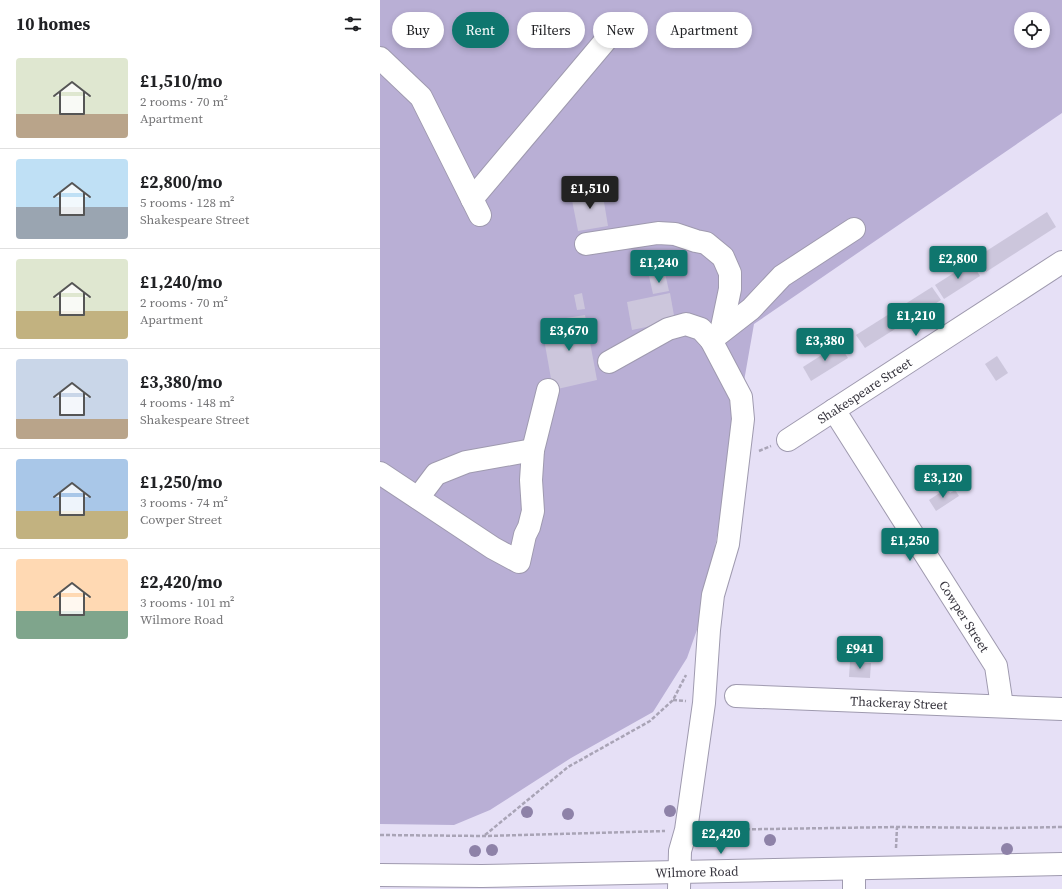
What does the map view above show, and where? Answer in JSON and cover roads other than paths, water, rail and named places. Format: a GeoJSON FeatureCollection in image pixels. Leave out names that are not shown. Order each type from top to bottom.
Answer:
{"type":"FeatureCollection","features":[{"type":"Feature","properties":{"kind":"street"},"geometry":{"type":"LineString","coordinates":[[380,58],[421,97],[476,207],[600,48]]}},
{"type":"Feature","properties":{"kind":"street"},"geometry":{"type":"LineString","coordinates":[[716,336],[751,309],[782,276],[854,229]]}},
{"type":"Feature","properties":{"kind":"street"},"geometry":{"type":"LineString","coordinates":[[586,244],[658,233],[675,234],[706,244],[723,257],[730,273],[730,289],[716,336],[741,397],[743,419],[728,544],[713,595],[704,703],[686,830],[680,851],[679,881]]}},
{"type":"Feature","properties":{"kind":"street","name":"Shakespeare Street"},"geometry":{"type":"LineString","coordinates":[[788,440],[1062,262]]}},
{"type":"Feature","properties":{"kind":"street"},"geometry":{"type":"LineString","coordinates":[[610,362],[668,329],[686,324],[716,336]]}},
{"type":"Feature","properties":{"kind":"street"},"geometry":{"type":"LineString","coordinates":[[380,473],[493,548],[519,562],[525,535],[529,527],[533,511],[531,480],[533,450],[548,390]]}},
{"type":"Feature","properties":{"kind":"street","name":"Cowper Street"},"geometry":{"type":"LineString","coordinates":[[834,410],[996,666],[1002,706]]}},
{"type":"Feature","properties":{"kind":"street"},"geometry":{"type":"LineString","coordinates":[[418,498],[436,474],[466,462],[533,450]]}},
{"type":"Feature","properties":{"kind":"street","name":"Thackeray Street"},"geometry":{"type":"LineString","coordinates":[[736,696],[1062,709]]}},
{"type":"Feature","properties":{"kind":"street","name":"Wilmore Road"},"geometry":{"type":"LineString","coordinates":[[380,875],[679,881],[854,879],[1062,864]]}}]}
